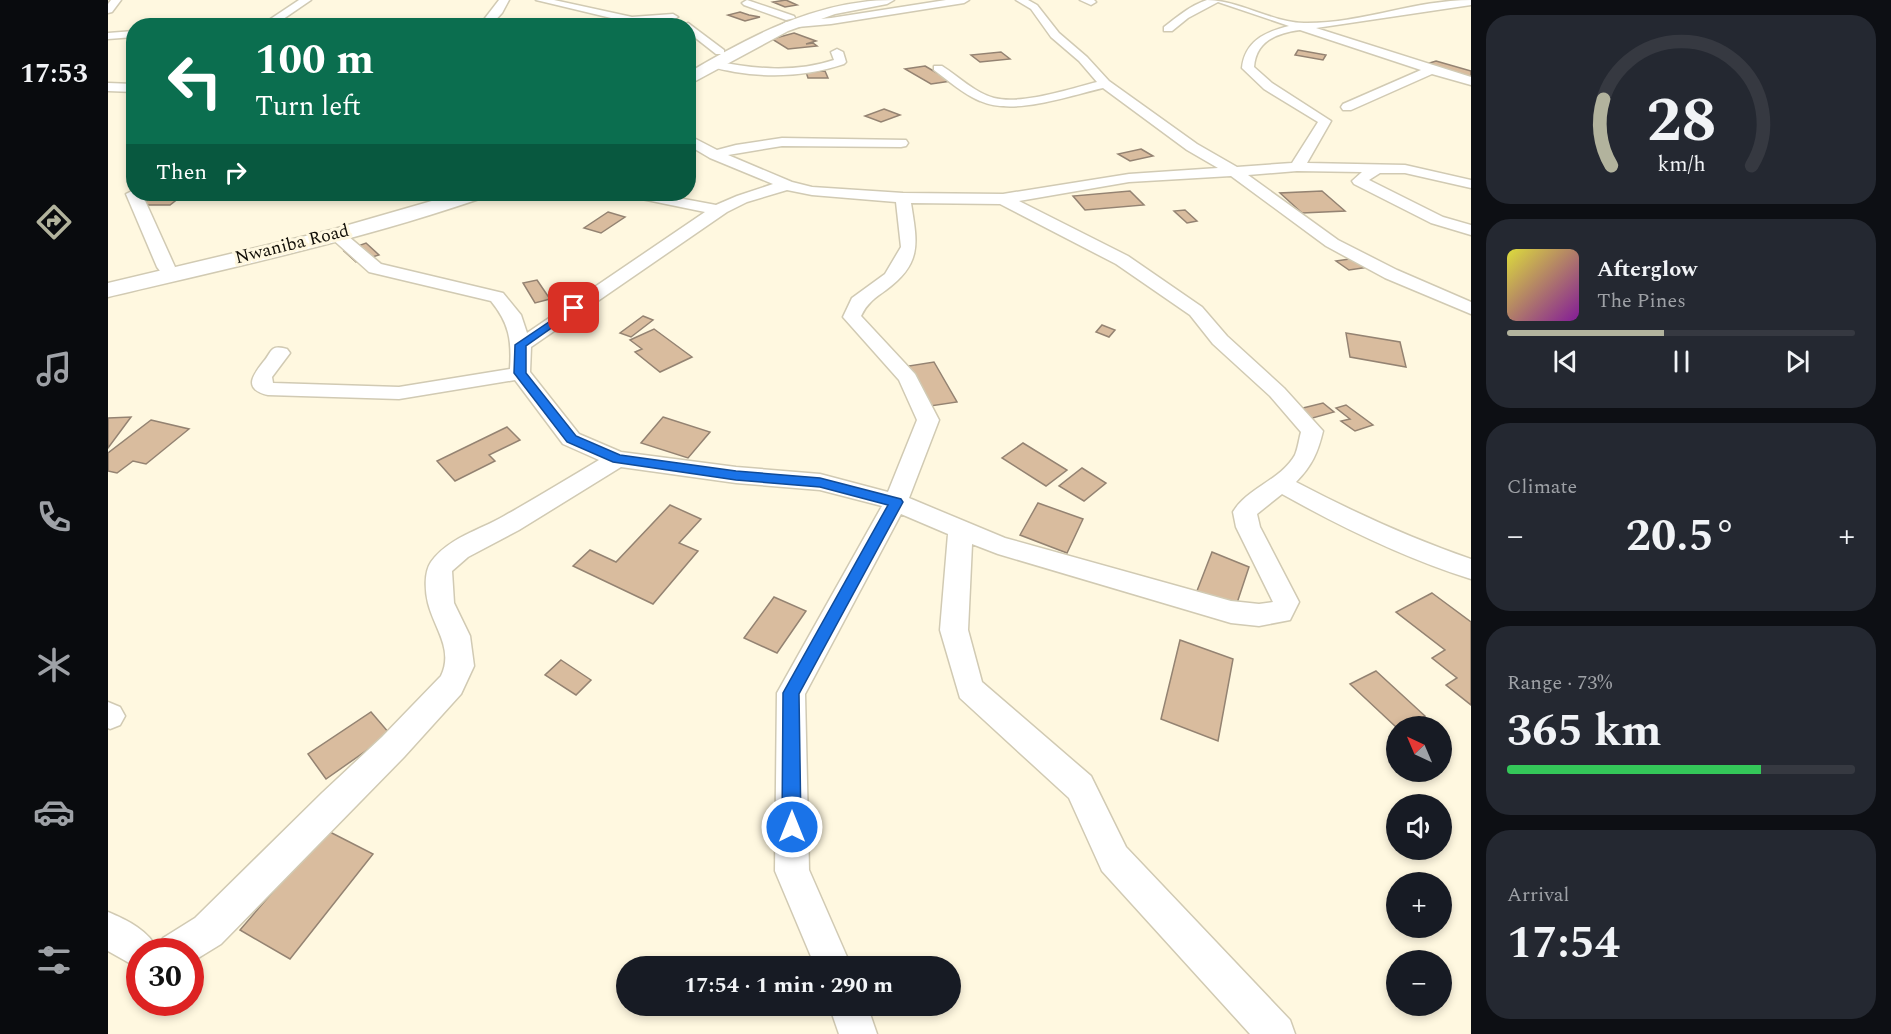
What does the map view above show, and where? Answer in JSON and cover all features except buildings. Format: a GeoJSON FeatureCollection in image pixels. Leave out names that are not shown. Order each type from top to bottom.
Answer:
{"type":"FeatureCollection","features":[{"type":"Feature","properties":{"kind":"main road"},"geometry":{"type":"LineString","coordinates":[[696,67],[788,21],[862,0]]}},
{"type":"Feature","properties":{"kind":"main road"},"geometry":{"type":"LineString","coordinates":[[788,21],[887,0]]}},
{"type":"Feature","properties":{"kind":"main road"},"geometry":{"type":"LineString","coordinates":[[696,74],[717,58]]}},
{"type":"Feature","properties":{"kind":"main road"},"geometry":{"type":"LineString","coordinates":[[108,280],[421,201]]}},
{"type":"Feature","properties":{"kind":"main road","name":"Nwaniba Road"},"geometry":{"type":"LineString","coordinates":[[108,290],[336,234],[453,201]]}},
{"type":"Feature","properties":{"kind":"street"},"geometry":{"type":"LineString","coordinates":[[108,10],[116,0]]}},
{"type":"Feature","properties":{"kind":"street"},"geometry":{"type":"LineString","coordinates":[[278,18],[306,0]]}},
{"type":"Feature","properties":{"kind":"street"},"geometry":{"type":"LineString","coordinates":[[491,18],[504,0]]}},
{"type":"Feature","properties":{"kind":"street"},"geometry":{"type":"LineString","coordinates":[[541,0],[623,18]]}},
{"type":"Feature","properties":{"kind":"street"},"geometry":{"type":"LineString","coordinates":[[747,3],[788,21],[831,21],[964,0]]}},
{"type":"Feature","properties":{"kind":"street"},"geometry":{"type":"LineString","coordinates":[[1021,0],[1034,7],[1055,35],[1083,59],[1105,84],[1192,147],[1234,171],[1332,243],[1391,274],[1471,309]]}},
{"type":"Feature","properties":{"kind":"street"},"geometry":{"type":"LineString","coordinates":[[1168,29],[1184,16],[1215,0]]}},
{"type":"Feature","properties":{"kind":"street"},"geometry":{"type":"LineString","coordinates":[[1222,0],[1431,70],[1471,81]]}},
{"type":"Feature","properties":{"kind":"street"},"geometry":{"type":"LineString","coordinates":[[1297,167],[1324,121],[1268,86],[1248,68],[1253,48],[1261,40],[1301,27],[1471,2]]}},
{"type":"Feature","properties":{"kind":"street"},"geometry":{"type":"LineString","coordinates":[[655,6],[674,17]]}},
{"type":"Feature","properties":{"kind":"street"},"geometry":{"type":"LineString","coordinates":[[1422,9],[1451,16]]}},
{"type":"Feature","properties":{"kind":"street"},"geometry":{"type":"LineString","coordinates":[[660,18],[674,17]]}},
{"type":"Feature","properties":{"kind":"street"},"geometry":{"type":"LineString","coordinates":[[108,36],[126,35]]}},
{"type":"Feature","properties":{"kind":"street"},"geometry":{"type":"LineString","coordinates":[[696,35],[717,58],[738,70],[804,70],[828,67],[840,62],[837,52]]}},
{"type":"Feature","properties":{"kind":"street"},"geometry":{"type":"LineString","coordinates":[[938,68],[987,100],[997,103],[1105,84]]}},
{"type":"Feature","properties":{"kind":"street"},"geometry":{"type":"LineString","coordinates":[[1347,107],[1431,70]]}},
{"type":"Feature","properties":{"kind":"street"},"geometry":{"type":"LineString","coordinates":[[108,87],[126,88]]}},
{"type":"Feature","properties":{"kind":"street"},"geometry":{"type":"LineString","coordinates":[[715,155],[737,147],[762,145],[901,143]]}},
{"type":"Feature","properties":{"kind":"street"},"geometry":{"type":"LineString","coordinates":[[696,144],[715,155],[787,185],[812,191],[903,198],[1003,199],[1129,178],[1297,167],[1405,169],[1471,184]]}},
{"type":"Feature","properties":{"kind":"street"},"geometry":{"type":"LineString","coordinates":[[1376,169],[1359,181],[1437,220],[1471,230]]}},
{"type":"Feature","properties":{"kind":"street"},"geometry":{"type":"LineString","coordinates":[[521,345],[702,224],[728,203],[787,185]]}},
{"type":"Feature","properties":{"kind":"street"},"geometry":{"type":"LineString","coordinates":[[829,956],[792,872],[791,693],[896,502],[928,420],[908,378],[852,317],[858,302],[891,278],[909,247],[903,198]]}},
{"type":"Feature","properties":{"kind":"street"},"geometry":{"type":"LineString","coordinates":[[336,234],[375,268],[497,297],[512,315],[521,345],[520,373],[571,439],[617,459],[736,475],[820,482],[896,502],[998,545],[1231,612],[1259,615],[1281,612],[1286,602],[1248,527],[1245,512],[1254,502],[1280,483],[1306,456],[1312,431],[1277,392],[1220,340],[1196,311],[1122,260],[1003,199]]}},
{"type":"Feature","properties":{"kind":"street"},"geometry":{"type":"LineString","coordinates":[[137,201],[166,267]]}},
{"type":"Feature","properties":{"kind":"street"},"geometry":{"type":"LineString","coordinates":[[673,201],[717,210]]}},
{"type":"Feature","properties":{"kind":"street"},"geometry":{"type":"LineString","coordinates":[[280,353],[262,377],[261,385],[268,389],[399,393],[520,373]]}},
{"type":"Feature","properties":{"kind":"street"},"geometry":{"type":"LineString","coordinates":[[197,938],[208,931],[333,804],[393,747],[451,685],[460,666],[456,636],[441,603],[440,568],[459,550],[510,525],[617,459]]}},
{"type":"Feature","properties":{"kind":"street"},"geometry":{"type":"LineString","coordinates":[[1280,483],[1354,523],[1419,551],[1471,569]]}},
{"type":"Feature","properties":{"kind":"street"},"geometry":{"type":"LineString","coordinates":[[962,530],[954,630],[970,689],[1080,787],[1114,859],[1276,1034]]}},
{"type":"Feature","properties":{"kind":"street"},"geometry":{"type":"LineString","coordinates":[[108,930],[126,942]]}},
{"type":"Feature","properties":{"kind":"street"},"geometry":{"type":"LineString","coordinates":[[852,1016],[858,1034]]}},
{"type":"Feature","properties":{"kind":"route"},"geometry":{"type":"LineString","coordinates":[[574,308],[521,345],[520,373],[571,439],[617,459],[736,475],[820,482],[896,502],[791,693],[792,827]]}}]}
